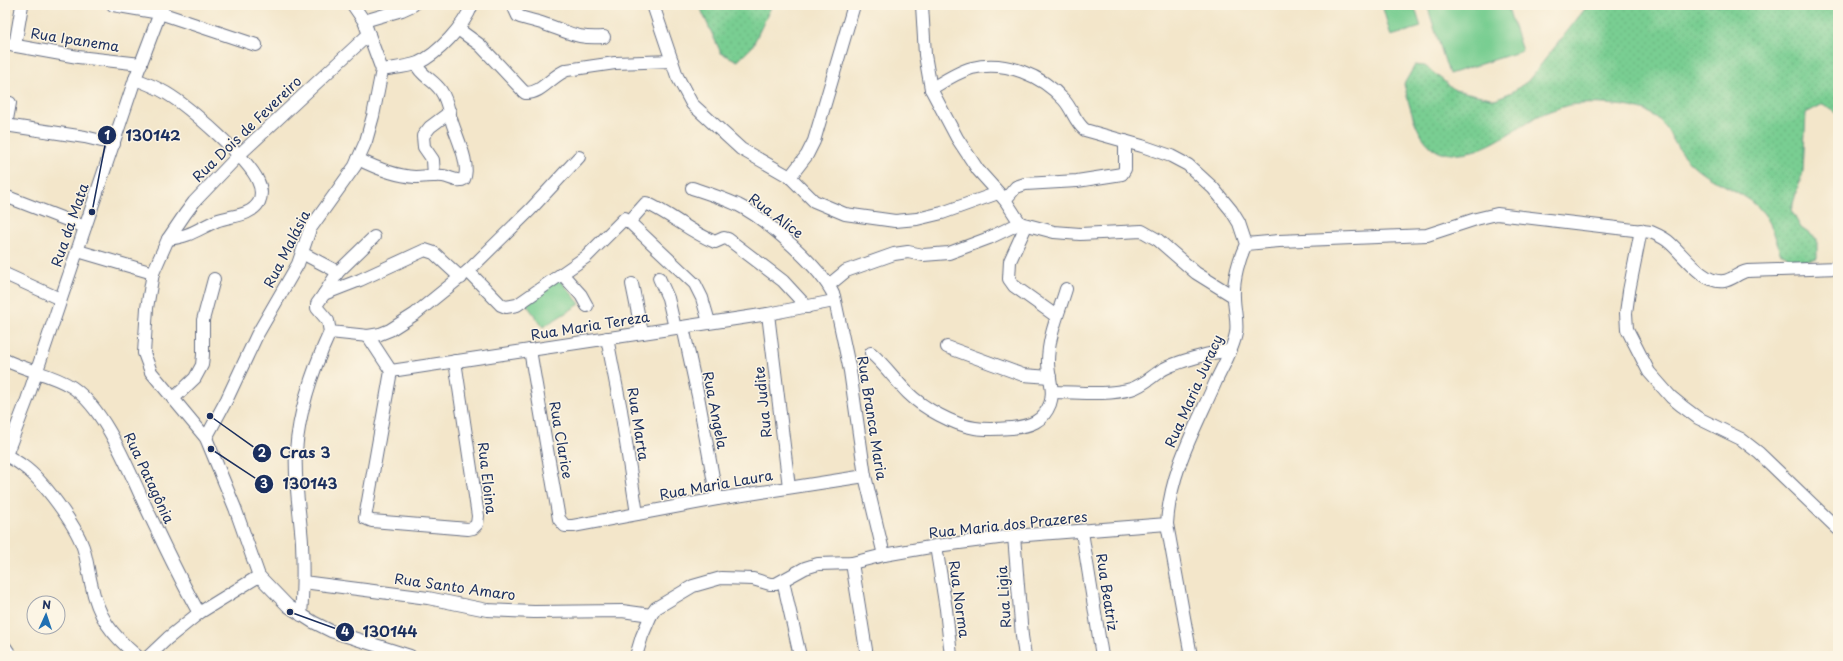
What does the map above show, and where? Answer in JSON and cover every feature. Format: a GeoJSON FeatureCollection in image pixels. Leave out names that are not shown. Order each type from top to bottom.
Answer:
{"type":"FeatureCollection","features":[{"type":"Feature","properties":{"kind":"street"},"geometry":{"type":"LineString","coordinates":[[10,45],[22,5]]}},
{"type":"Feature","properties":{"kind":"street"},"geometry":{"type":"LineString","coordinates":[[112,5],[161,9],[256,45]]}},
{"type":"Feature","properties":{"kind":"street"},"geometry":{"type":"LineString","coordinates":[[353,5],[364,21],[382,70],[416,64],[444,43],[458,29],[472,5]]}},
{"type":"Feature","properties":{"kind":"street"},"geometry":{"type":"LineString","coordinates":[[364,21],[402,10],[413,5]]}},
{"type":"Feature","properties":{"kind":"street"},"geometry":{"type":"LineString","coordinates":[[513,5],[518,16],[548,25],[571,35],[604,37]]}},
{"type":"Feature","properties":{"kind":"street"},"geometry":{"type":"LineString","coordinates":[[653,5],[680,85],[692,104],[741,149],[790,177],[814,201],[825,207],[845,214],[871,219],[917,219],[1002,197],[1016,187],[1024,184],[1077,181],[1122,174],[1125,168],[1125,141]]}},
{"type":"Feature","properties":{"kind":"street"},"geometry":{"type":"LineString","coordinates":[[790,177],[807,155],[814,141],[854,5]]}},
{"type":"Feature","properties":{"kind":"street"},"geometry":{"type":"LineString","coordinates":[[922,5],[925,55],[931,89],[957,138],[978,170],[1002,197],[1023,225]]}},
{"type":"Feature","properties":{"kind":"street","name":"Rua da Mata"},"geometry":{"type":"LineString","coordinates":[[5,455],[36,372],[161,9]]}},
{"type":"Feature","properties":{"kind":"street"},"geometry":{"type":"LineString","coordinates":[[458,29],[480,44],[525,93],[532,93],[541,88],[561,72],[567,70],[615,63],[672,61]]}},
{"type":"Feature","properties":{"kind":"street","name":"Rua Dois de Fevereiro"},"geometry":{"type":"LineString","coordinates":[[369,34],[239,154],[194,202],[168,239],[153,273],[147,315],[144,353],[151,372],[206,438],[235,508],[259,576],[280,599],[301,615],[331,631],[410,656]]}},
{"type":"Feature","properties":{"kind":"street","name":"Rua Ipanema"},"geometry":{"type":"LineString","coordinates":[[10,45],[78,57],[141,64]]}},
{"type":"Feature","properties":{"kind":"street"},"geometry":{"type":"LineString","coordinates":[[358,159],[380,169],[413,177],[445,176],[462,180],[466,176],[460,146],[451,120],[448,102],[439,88],[421,72],[416,64]]}},
{"type":"Feature","properties":{"kind":"street"},"geometry":{"type":"LineString","coordinates":[[931,89],[952,76],[972,68],[993,66],[1029,73],[1056,92],[1065,101],[1078,124],[1085,130],[1171,156],[1188,165],[1213,188],[1231,210],[1239,223],[1246,244],[1279,241],[1427,235],[1476,219],[1498,214],[1641,230],[1659,235],[1670,242],[1701,273],[1714,280],[1723,281],[1731,279],[1739,273],[1746,271],[1838,268]]}},
{"type":"Feature","properties":{"kind":"street","name":"Rua Malásia"},"geometry":{"type":"LineString","coordinates":[[206,438],[227,399],[257,335],[291,279],[310,229],[349,176],[358,159],[366,141],[373,116],[382,70]]}},
{"type":"Feature","properties":{"kind":"street"},"geometry":{"type":"LineString","coordinates":[[136,79],[157,88],[181,103],[239,154],[258,180],[261,189],[261,196],[254,208],[249,212],[217,221],[192,234],[168,239]]}},
{"type":"Feature","properties":{"kind":"street"},"geometry":{"type":"LineString","coordinates":[[10,103],[5,125],[85,137],[114,144]]}},
{"type":"Feature","properties":{"kind":"street"},"geometry":{"type":"LineString","coordinates":[[434,176],[433,160],[424,147],[423,136],[430,127],[450,112]]}},
{"type":"Feature","properties":{"kind":"street"},"geometry":{"type":"LineString","coordinates":[[330,332],[368,336],[390,330],[465,275],[530,210],[579,157]]}},
{"type":"Feature","properties":{"kind":"street","name":"Rua Alice"},"geometry":{"type":"LineString","coordinates":[[692,188],[739,205],[750,212],[811,263],[829,285]]}},
{"type":"Feature","properties":{"kind":"street"},"geometry":{"type":"LineString","coordinates":[[5,196],[85,227]]}},
{"type":"Feature","properties":{"kind":"street"},"geometry":{"type":"LineString","coordinates":[[324,294],[360,280],[421,251],[427,250],[434,252],[465,275],[501,305],[506,307],[516,305],[530,297],[586,257],[646,203],[672,217],[697,234],[715,242],[724,238],[728,239],[783,281],[807,307]]}},
{"type":"Feature","properties":{"kind":"street"},"geometry":{"type":"LineString","coordinates":[[627,220],[695,284],[702,298],[709,322]]}},
{"type":"Feature","properties":{"kind":"street"},"geometry":{"type":"LineString","coordinates":[[1023,225],[1010,261],[1009,279],[1014,286],[1056,316]]}},
{"type":"Feature","properties":{"kind":"street"},"geometry":{"type":"LineString","coordinates":[[829,285],[846,271],[894,254],[908,252],[938,255],[949,253],[1023,225],[1054,232],[1080,234],[1142,231],[1158,240],[1196,273],[1234,296]]}},
{"type":"Feature","properties":{"kind":"street"},"geometry":{"type":"LineString","coordinates":[[1641,230],[1629,291],[1626,313],[1626,329],[1649,372],[1671,397],[1698,418],[1741,439],[1759,453],[1838,530]]}},
{"type":"Feature","properties":{"kind":"street"},"geometry":{"type":"LineString","coordinates":[[301,615],[303,582],[302,542],[296,482],[296,451],[304,405],[314,371],[330,332],[328,321],[317,308],[317,304],[338,272],[374,237]]}},
{"type":"Feature","properties":{"kind":"street","name":"Rua Maria Juracy"},"geometry":{"type":"LineString","coordinates":[[1191,656],[1167,524],[1168,502],[1178,467],[1230,351],[1236,328],[1234,296],[1238,266],[1246,244]]}},
{"type":"Feature","properties":{"kind":"street"},"geometry":{"type":"LineString","coordinates":[[78,251],[153,273]]}},
{"type":"Feature","properties":{"kind":"street"},"geometry":{"type":"LineString","coordinates":[[302,253],[338,272]]}},
{"type":"Feature","properties":{"kind":"street"},"geometry":{"type":"LineString","coordinates":[[5,274],[60,299]]}},
{"type":"Feature","properties":{"kind":"street"},"geometry":{"type":"LineString","coordinates":[[562,274],[581,295],[588,306]]}},
{"type":"Feature","properties":{"kind":"street","name":"Rua Angela"},"geometry":{"type":"LineString","coordinates":[[659,278],[679,328],[698,396],[717,499]]}},
{"type":"Feature","properties":{"kind":"street"},"geometry":{"type":"LineString","coordinates":[[173,399],[195,378],[202,365],[203,320],[214,279]]}},
{"type":"Feature","properties":{"kind":"street"},"geometry":{"type":"LineString","coordinates":[[632,284],[642,333]]}},
{"type":"Feature","properties":{"kind":"street","name":"Rua Branca Maria"},"geometry":{"type":"LineString","coordinates":[[829,285],[850,371],[865,476],[884,555]]}},
{"type":"Feature","properties":{"kind":"street"},"geometry":{"type":"LineString","coordinates":[[871,353],[913,398],[937,413],[974,428],[999,429],[1033,424],[1046,413],[1050,403],[1052,392],[1048,363],[1050,348],[1056,316],[1066,289]]}},
{"type":"Feature","properties":{"kind":"street","name":"Rua Maria Tereza"},"geometry":{"type":"LineString","coordinates":[[391,371],[768,314],[834,301]]}},
{"type":"Feature","properties":{"kind":"street","name":"Rua Judite"},"geometry":{"type":"LineString","coordinates":[[768,314],[789,487]]}},
{"type":"Feature","properties":{"kind":"street"},"geometry":{"type":"LineString","coordinates":[[368,336],[391,371]]}},
{"type":"Feature","properties":{"kind":"street","name":"Rua Marta"},"geometry":{"type":"LineString","coordinates":[[607,338],[621,410],[637,514]]}},
{"type":"Feature","properties":{"kind":"street"},"geometry":{"type":"LineString","coordinates":[[947,347],[1023,375],[1050,377]]}},
{"type":"Feature","properties":{"kind":"street","name":"Rua Clarice"},"geometry":{"type":"LineString","coordinates":[[530,350],[559,519],[565,526],[573,526]]}},
{"type":"Feature","properties":{"kind":"street"},"geometry":{"type":"LineString","coordinates":[[1052,392],[1096,393],[1117,392],[1132,389],[1145,384],[1164,368],[1209,353],[1230,351]]}},
{"type":"Feature","properties":{"kind":"street","name":"Rua Patagônia"},"geometry":{"type":"LineString","coordinates":[[5,360],[49,376],[73,388],[89,403],[112,435],[178,577],[199,613]]}},
{"type":"Feature","properties":{"kind":"street","name":"Rua Eloina"},"geometry":{"type":"LineString","coordinates":[[391,371],[365,509],[365,518],[372,521],[468,529],[473,528],[477,524],[476,496],[455,361]]}},
{"type":"Feature","properties":{"kind":"street"},"geometry":{"type":"LineString","coordinates":[[5,455],[24,466],[44,486],[75,531],[83,546],[93,594],[100,615],[120,642],[137,656]]}},
{"type":"Feature","properties":{"kind":"street","name":"Rua Maria Laura"},"geometry":{"type":"LineString","coordinates":[[573,526],[717,499],[865,476]]}},
{"type":"Feature","properties":{"kind":"street","name":"Rua Maria dos Prazeres"},"geometry":{"type":"LineString","coordinates":[[783,581],[811,565],[852,563],[884,555],[936,546],[1014,536],[1082,532],[1167,524]]}},
{"type":"Feature","properties":{"kind":"street","name":"Rua Beatriz"},"geometry":{"type":"LineString","coordinates":[[1082,532],[1102,656]]}},
{"type":"Feature","properties":{"kind":"street","name":"Rua Ligia"},"geometry":{"type":"LineString","coordinates":[[1014,536],[1025,656]]}},
{"type":"Feature","properties":{"kind":"street","name":"Rua Norma"},"geometry":{"type":"LineString","coordinates":[[936,546],[946,609],[951,656]]}},
{"type":"Feature","properties":{"kind":"street"},"geometry":{"type":"LineString","coordinates":[[852,563],[867,656]]}},
{"type":"Feature","properties":{"kind":"street"},"geometry":{"type":"LineString","coordinates":[[149,656],[168,638],[199,613],[259,576]]}},
{"type":"Feature","properties":{"kind":"street"},"geometry":{"type":"LineString","coordinates":[[636,656],[651,615],[656,608],[676,595],[698,584],[721,578],[753,579],[770,584],[776,584],[783,581],[800,656]]}},
{"type":"Feature","properties":{"kind":"street","name":"Rua Santo Amaro"},"geometry":{"type":"LineString","coordinates":[[303,582],[428,598],[487,610],[534,612],[622,611],[651,615]]}},
{"type":"Feature","properties":{"kind":"street"},"geometry":{"type":"LineString","coordinates":[[5,647],[11,656]]}},
{"type":"Feature","properties":{"kind":"green space"},"geometry":{"type":"Polygon","coordinates":[[[700,5],[772,5],[752,47],[738,61],[721,53],[700,5]]]}},
{"type":"Feature","properties":{"kind":"green space"},"geometry":{"type":"Polygon","coordinates":[[[1382,5],[1414,5],[1421,27],[1391,36],[1382,5]]]}},
{"type":"Feature","properties":{"kind":"green space"},"geometry":{"type":"Polygon","coordinates":[[[1427,5],[1507,5],[1522,51],[1449,74],[1427,5]]]}},
{"type":"Feature","properties":{"kind":"green space"},"geometry":{"type":"Polygon","coordinates":[[[1588,5],[1838,5],[1838,114],[1823,104],[1806,113],[1803,171],[1791,210],[1801,228],[1817,239],[1817,258],[1799,262],[1780,253],[1770,223],[1758,207],[1742,195],[1707,176],[1695,167],[1687,160],[1665,126],[1655,116],[1640,109],[1621,105],[1568,105],[1538,116],[1502,138],[1465,153],[1440,153],[1431,147],[1419,132],[1404,84],[1415,65],[1425,66],[1455,90],[1495,99],[1512,92],[1528,81],[1588,5]]]}},
{"type":"Feature","properties":{"kind":"green space"},"geometry":{"type":"Polygon","coordinates":[[[558,277],[580,304],[543,327],[524,301],[558,277]]]}},
{"type":"Feature","properties":{"kind":"place","name":"130142"},"geometry":{"type":"Point","coordinates":[92,212]}},
{"type":"Feature","properties":{"kind":"place","name":"Cras 3"},"geometry":{"type":"Point","coordinates":[210,416]}},
{"type":"Feature","properties":{"kind":"place","name":"130143"},"geometry":{"type":"Point","coordinates":[211,449]}},
{"type":"Feature","properties":{"kind":"place","name":"130144"},"geometry":{"type":"Point","coordinates":[290,612]}}]}
